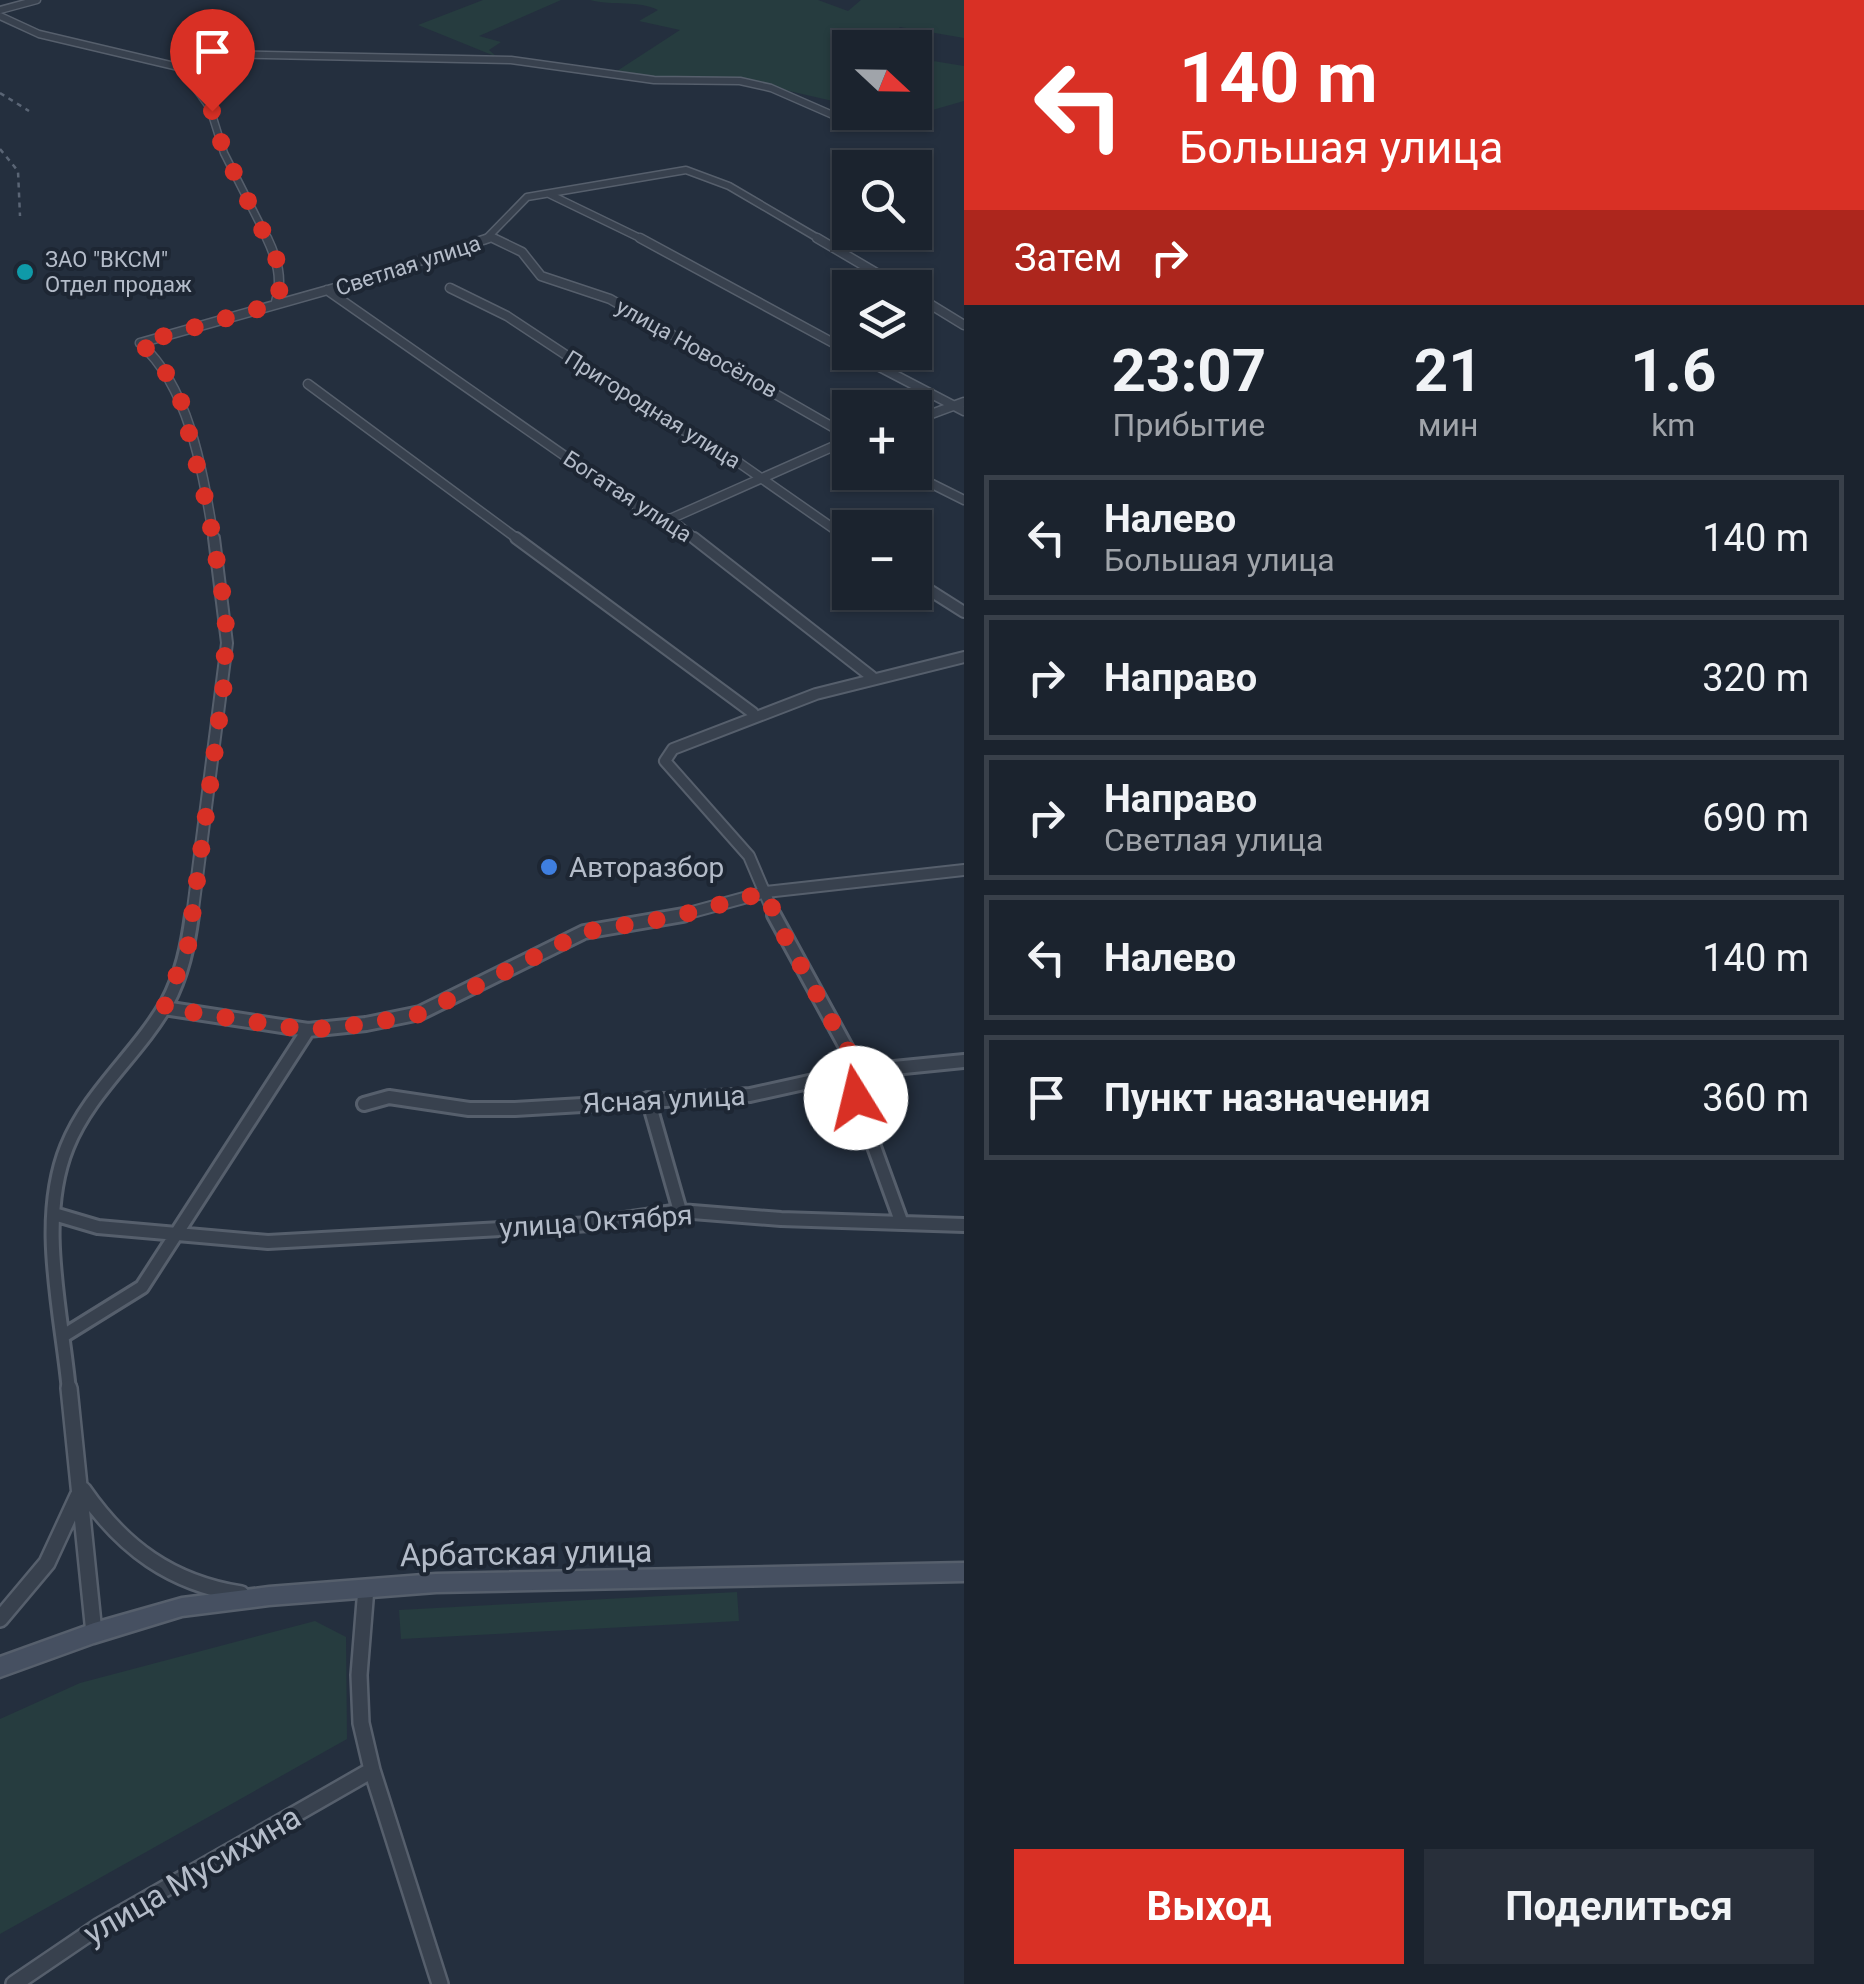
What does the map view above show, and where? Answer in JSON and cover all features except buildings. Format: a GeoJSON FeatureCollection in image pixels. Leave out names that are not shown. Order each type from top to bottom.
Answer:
{"type":"FeatureCollection","features":[{"type":"Feature","properties":{"kind":"main road","name":"Арбатская улица"},"geometry":{"type":"LineString","coordinates":[[0,1667],[94,1633],[182,1608],[269,1596],[436,1583],[964,1572]]}},
{"type":"Feature","properties":{"kind":"street"},"geometry":{"type":"LineString","coordinates":[[0,14],[37,0]]}},
{"type":"Feature","properties":{"kind":"street"},"geometry":{"type":"LineString","coordinates":[[0,14],[39,34],[187,69]]}},
{"type":"Feature","properties":{"kind":"street"},"geometry":{"type":"LineString","coordinates":[[276,302],[282,287],[276,258],[224,152],[212,111],[187,77],[187,69],[195,60],[217,54],[511,60],[654,80],[740,82],[771,88],[832,115]]}},
{"type":"Feature","properties":{"kind":"street","name":"Светлая улица"},"geometry":{"type":"LineString","coordinates":[[164,1008],[188,946],[224,684],[226,614],[208,510],[181,401],[159,360],[140,343],[327,290],[492,237],[502,229],[516,202],[542,193],[686,170],[728,186],[871,270]]}},
{"type":"Feature","properties":{"kind":"street"},"geometry":{"type":"LineString","coordinates":[[542,193],[555,194],[609,221],[832,342]]}},
{"type":"Feature","properties":{"kind":"street","name":"улица Новосёлов"},"geometry":{"type":"LineString","coordinates":[[492,237],[522,252],[541,276],[610,299],[832,428]]}},
{"type":"Feature","properties":{"kind":"street","name":"Пригородная улица"},"geometry":{"type":"LineString","coordinates":[[450,288],[507,316],[669,423],[716,446],[832,528]]}},
{"type":"Feature","properties":{"kind":"street","name":"Богатая улица"},"geometry":{"type":"LineString","coordinates":[[327,290],[648,514],[670,519],[872,677]]}},
{"type":"Feature","properties":{"kind":"street"},"geometry":{"type":"LineString","coordinates":[[932,305],[964,325]]}},
{"type":"Feature","properties":{"kind":"street"},"geometry":{"type":"LineString","coordinates":[[884,370],[964,412]]}},
{"type":"Feature","properties":{"kind":"street"},"geometry":{"type":"LineString","coordinates":[[308,384],[752,713]]}},
{"type":"Feature","properties":{"kind":"street"},"geometry":{"type":"LineString","coordinates":[[932,414],[964,402]]}},
{"type":"Feature","properties":{"kind":"street"},"geometry":{"type":"LineString","coordinates":[[670,519],[764,481],[832,447]]}},
{"type":"Feature","properties":{"kind":"street"},"geometry":{"type":"LineString","coordinates":[[932,484],[964,500]]}},
{"type":"Feature","properties":{"kind":"street"},"geometry":{"type":"LineString","coordinates":[[932,592],[964,612]]}},
{"type":"Feature","properties":{"kind":"street"},"geometry":{"type":"LineString","coordinates":[[901,1221],[856,1098],[852,1058],[734,836],[665,761],[673,749],[752,713],[872,677],[964,657]]}},
{"type":"Feature","properties":{"kind":"street"},"geometry":{"type":"LineString","coordinates":[[94,1633],[63,1336],[54,1214],[59,1168],[72,1136],[164,1008],[308,1030],[420,1014],[584,932],[674,917],[766,892],[964,870]]}},
{"type":"Feature","properties":{"kind":"street"},"geometry":{"type":"LineString","coordinates":[[63,1336],[142,1287],[308,1030]]}},
{"type":"Feature","properties":{"kind":"street","name":"Ясная улица"},"geometry":{"type":"LineString","coordinates":[[364,1104],[389,1096],[469,1108],[515,1109],[750,1095],[854,1072],[964,1062]]}},
{"type":"Feature","properties":{"kind":"street"},"geometry":{"type":"LineString","coordinates":[[648,1099],[680,1211]]}},
{"type":"Feature","properties":{"kind":"street","name":"улица Октября"},"geometry":{"type":"LineString","coordinates":[[54,1214],[98,1228],[227,1241],[591,1224],[680,1211],[781,1219],[964,1225]]}},
{"type":"Feature","properties":{"kind":"street"},"geometry":{"type":"LineString","coordinates":[[80,1487],[126,1546],[168,1574],[221,1592],[269,1596]]}},
{"type":"Feature","properties":{"kind":"street"},"geometry":{"type":"LineString","coordinates":[[0,1619],[52,1557],[68,1526],[80,1487]]}},
{"type":"Feature","properties":{"kind":"street"},"geometry":{"type":"LineString","coordinates":[[366,1588],[360,1707],[372,1770],[440,1984]]}},
{"type":"Feature","properties":{"kind":"street","name":"улица Мусихина"},"geometry":{"type":"LineString","coordinates":[[14,1984],[98,1927],[372,1770]]}},
{"type":"Feature","properties":{"kind":"green space"},"geometry":{"type":"Polygon","coordinates":[[[483,0],[561,0],[479,36],[501,42],[489,50],[497,57],[418,25],[483,0]]]}},
{"type":"Feature","properties":{"kind":"green space"},"geometry":{"type":"Polygon","coordinates":[[[590,0],[818,0],[848,11],[861,0],[964,0],[964,38],[900,27],[832,30],[832,101],[733,78],[655,78],[617,71],[680,30],[639,21],[658,10],[651,7],[590,0]]]}},
{"type":"Feature","properties":{"kind":"green space"},"geometry":{"type":"Polygon","coordinates":[[[932,61],[964,66],[964,101],[932,110],[932,61]]]}},
{"type":"Feature","properties":{"kind":"green space"},"geometry":{"type":"Polygon","coordinates":[[[737,1592],[739,1621],[401,1639],[399,1610],[737,1592]]]}},
{"type":"Feature","properties":{"kind":"green space"},"geometry":{"type":"Polygon","coordinates":[[[315,1621],[346,1637],[347,1739],[0,1934],[0,1719],[80,1683],[315,1621]]]}},
{"type":"Feature","properties":{"kind":"railway"},"geometry":{"type":"LineString","coordinates":[[0,93],[29,111]]}},
{"type":"Feature","properties":{"kind":"railway"},"geometry":{"type":"LineString","coordinates":[[0,149],[18,171],[20,216]]}},
{"type":"Feature","properties":{"kind":"place","name":"ЗАО \"ВКСМ\" Отдел продаж"},"geometry":{"type":"Point","coordinates":[25,272]}},
{"type":"Feature","properties":{"kind":"place","name":"Авторазбор"},"geometry":{"type":"Point","coordinates":[549,867]}},
{"type":"Feature","properties":{"kind":"route"},"geometry":{"type":"LineString","coordinates":[[212,111],[224,152],[276,258],[282,287],[276,302],[140,343],[159,360],[181,401],[208,510],[226,614],[224,684],[188,946],[164,1008],[308,1030],[420,1014],[584,932],[674,917],[766,892],[779,926],[852,1058],[856,1098]]}}]}
